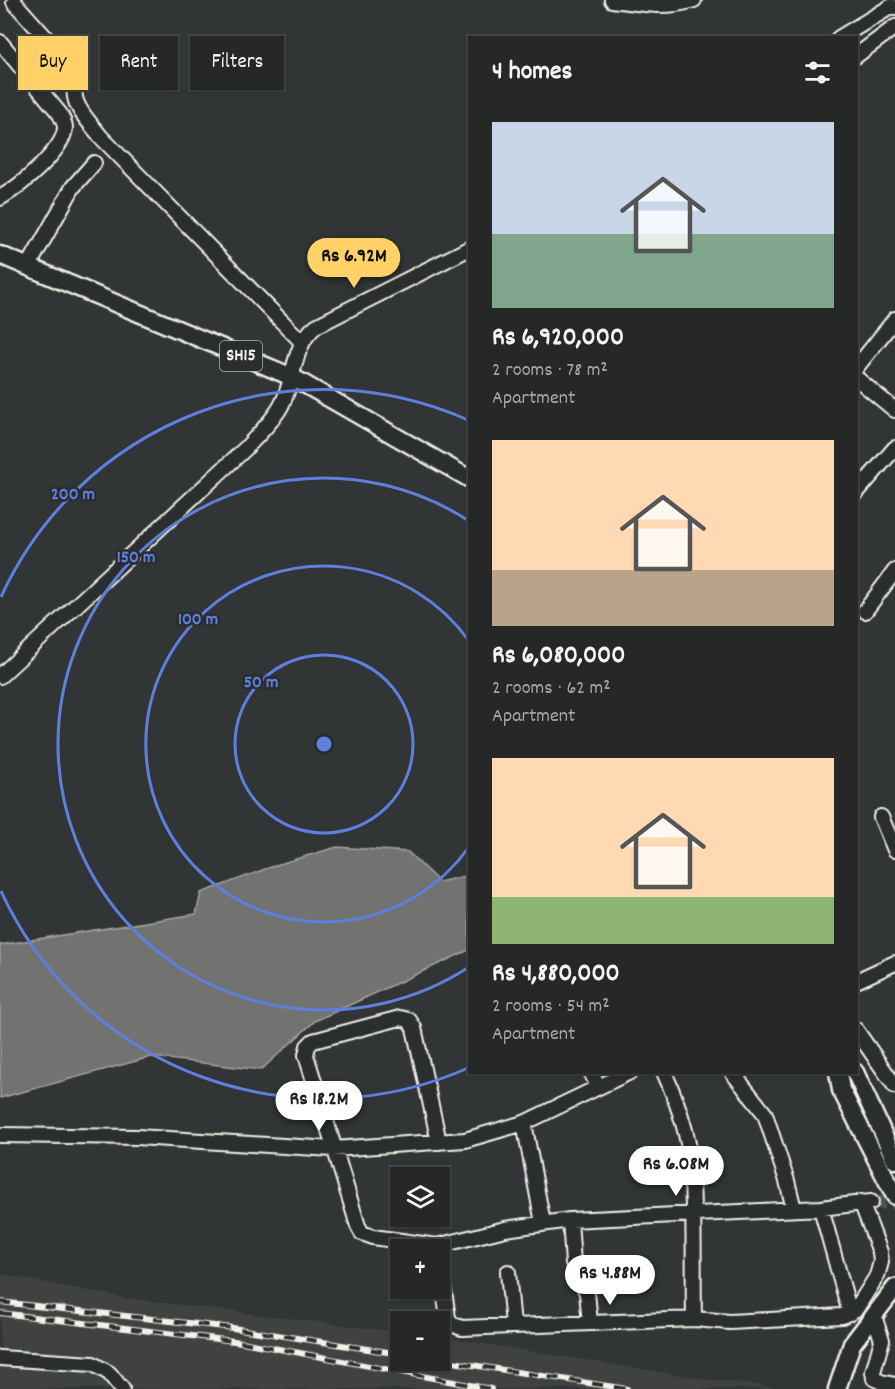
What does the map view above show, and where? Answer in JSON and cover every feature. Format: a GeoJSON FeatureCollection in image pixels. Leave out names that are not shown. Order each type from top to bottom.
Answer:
{"type":"FeatureCollection","features":[{"type":"Feature","properties":{"kind":"main road","name":"SH15"},"geometry":{"type":"LineString","coordinates":[[0,255],[292,377],[468,478]]}},
{"type":"Feature","properties":{"kind":"main road"},"geometry":{"type":"LineString","coordinates":[[838,1074],[841,1090],[895,1196]]}},
{"type":"Feature","properties":{"kind":"main road"},"geometry":{"type":"LineString","coordinates":[[856,1074],[895,1160]]}},
{"type":"Feature","properties":{"kind":"main road"},"geometry":{"type":"LineString","coordinates":[[837,1389],[852,1344],[895,1288]]}},
{"type":"Feature","properties":{"kind":"main road"},"geometry":{"type":"LineString","coordinates":[[873,1316],[895,1307]]}},
{"type":"Feature","properties":{"kind":"street"},"geometry":{"type":"LineString","coordinates":[[612,0],[654,6],[680,5],[694,0]]}},
{"type":"Feature","properties":{"kind":"street"},"geometry":{"type":"LineString","coordinates":[[14,2],[70,65],[74,72],[75,97],[78,105],[101,137],[302,342]]}},
{"type":"Feature","properties":{"kind":"street"},"geometry":{"type":"LineString","coordinates":[[842,36],[893,5]]}},
{"type":"Feature","properties":{"kind":"street"},"geometry":{"type":"LineString","coordinates":[[858,55],[895,27]]}},
{"type":"Feature","properties":{"kind":"street"},"geometry":{"type":"LineString","coordinates":[[0,42],[60,114],[65,125],[62,138],[52,154],[10,192],[0,198]]}},
{"type":"Feature","properties":{"kind":"street"},"geometry":{"type":"LineString","coordinates":[[28,267],[73,187],[94,163]]}},
{"type":"Feature","properties":{"kind":"street"},"geometry":{"type":"LineString","coordinates":[[0,676],[245,449],[281,406],[302,342],[308,332],[468,249]]}},
{"type":"Feature","properties":{"kind":"street"},"geometry":{"type":"LineString","coordinates":[[858,365],[895,319]]}},
{"type":"Feature","properties":{"kind":"street"},"geometry":{"type":"LineString","coordinates":[[858,380],[895,410]]}},
{"type":"Feature","properties":{"kind":"street"},"geometry":{"type":"LineString","coordinates":[[858,491],[895,448]]}},
{"type":"Feature","properties":{"kind":"street"},"geometry":{"type":"LineString","coordinates":[[865,611],[895,571]]}},
{"type":"Feature","properties":{"kind":"street"},"geometry":{"type":"LineString","coordinates":[[881,817],[894,847]]}},
{"type":"Feature","properties":{"kind":"street"},"geometry":{"type":"LineString","coordinates":[[858,980],[895,963]]}},
{"type":"Feature","properties":{"kind":"street"},"geometry":{"type":"LineString","coordinates":[[390,1240],[362,1233],[358,1226],[306,1055],[308,1046],[313,1041],[400,1018],[409,1020],[414,1028],[439,1142]]}},
{"type":"Feature","properties":{"kind":"street"},"geometry":{"type":"LineString","coordinates":[[858,1033],[893,1079]]}},
{"type":"Feature","properties":{"kind":"street"},"geometry":{"type":"LineString","coordinates":[[592,1074],[598,1086]]}},
{"type":"Feature","properties":{"kind":"street"},"geometry":{"type":"LineString","coordinates":[[0,1135],[137,1137],[333,1149],[465,1140],[524,1123],[625,1074]]}},
{"type":"Feature","properties":{"kind":"street"},"geometry":{"type":"LineString","coordinates":[[665,1074],[684,1126],[691,1164],[694,1319]]}},
{"type":"Feature","properties":{"kind":"street"},"geometry":{"type":"LineString","coordinates":[[734,1074],[765,1114],[794,1209]]}},
{"type":"Feature","properties":{"kind":"street"},"geometry":{"type":"LineString","coordinates":[[524,1123],[543,1223]]}},
{"type":"Feature","properties":{"kind":"street"},"geometry":{"type":"LineString","coordinates":[[445,1299],[451,1324],[462,1328],[694,1319],[730,1322],[842,1316],[850,1313],[861,1301],[877,1276],[881,1262],[866,1202],[821,1208],[570,1220],[505,1229],[450,1244]]}},
{"type":"Feature","properties":{"kind":"street"},"geometry":{"type":"LineString","coordinates":[[821,1208],[850,1313]]}},
{"type":"Feature","properties":{"kind":"street"},"geometry":{"type":"LineString","coordinates":[[570,1220],[573,1263],[587,1293],[590,1323]]}},
{"type":"Feature","properties":{"kind":"street"},"geometry":{"type":"LineString","coordinates":[[508,1272],[513,1326]]}},
{"type":"Feature","properties":{"kind":"street"},"geometry":{"type":"LineString","coordinates":[[873,1316],[882,1340],[873,1372],[874,1378],[895,1385]]}},
{"type":"Feature","properties":{"kind":"street"},"geometry":{"type":"LineString","coordinates":[[0,1358],[93,1364],[109,1373],[122,1389]]}},
{"type":"Feature","properties":{"kind":"shaded area"},"geometry":{"type":"Polygon","coordinates":[[[337,847],[408,852],[439,882],[468,875],[468,950],[315,1021],[261,1070],[151,1057],[0,1098],[0,945],[196,914],[201,893],[279,864],[337,847]]]}},
{"type":"Feature","properties":{"kind":"shaded area"},"geometry":{"type":"Polygon","coordinates":[[[0,1274],[125,1298],[390,1331],[390,1371],[450,1371],[450,1339],[705,1379],[790,1389],[0,1389],[0,1274]]]}},
{"type":"Feature","properties":{"kind":"tunnel"},"geometry":{"type":"LineString","coordinates":[[871,1202],[895,1203]]}},
{"type":"Feature","properties":{"kind":"railway"},"geometry":{"type":"LineString","coordinates":[[0,1302],[233,1328],[390,1352]]}},
{"type":"Feature","properties":{"kind":"railway"},"geometry":{"type":"LineString","coordinates":[[0,1313],[242,1342],[491,1389]]}},
{"type":"Feature","properties":{"kind":"railway"},"geometry":{"type":"LineString","coordinates":[[450,1362],[627,1389]]}}]}
